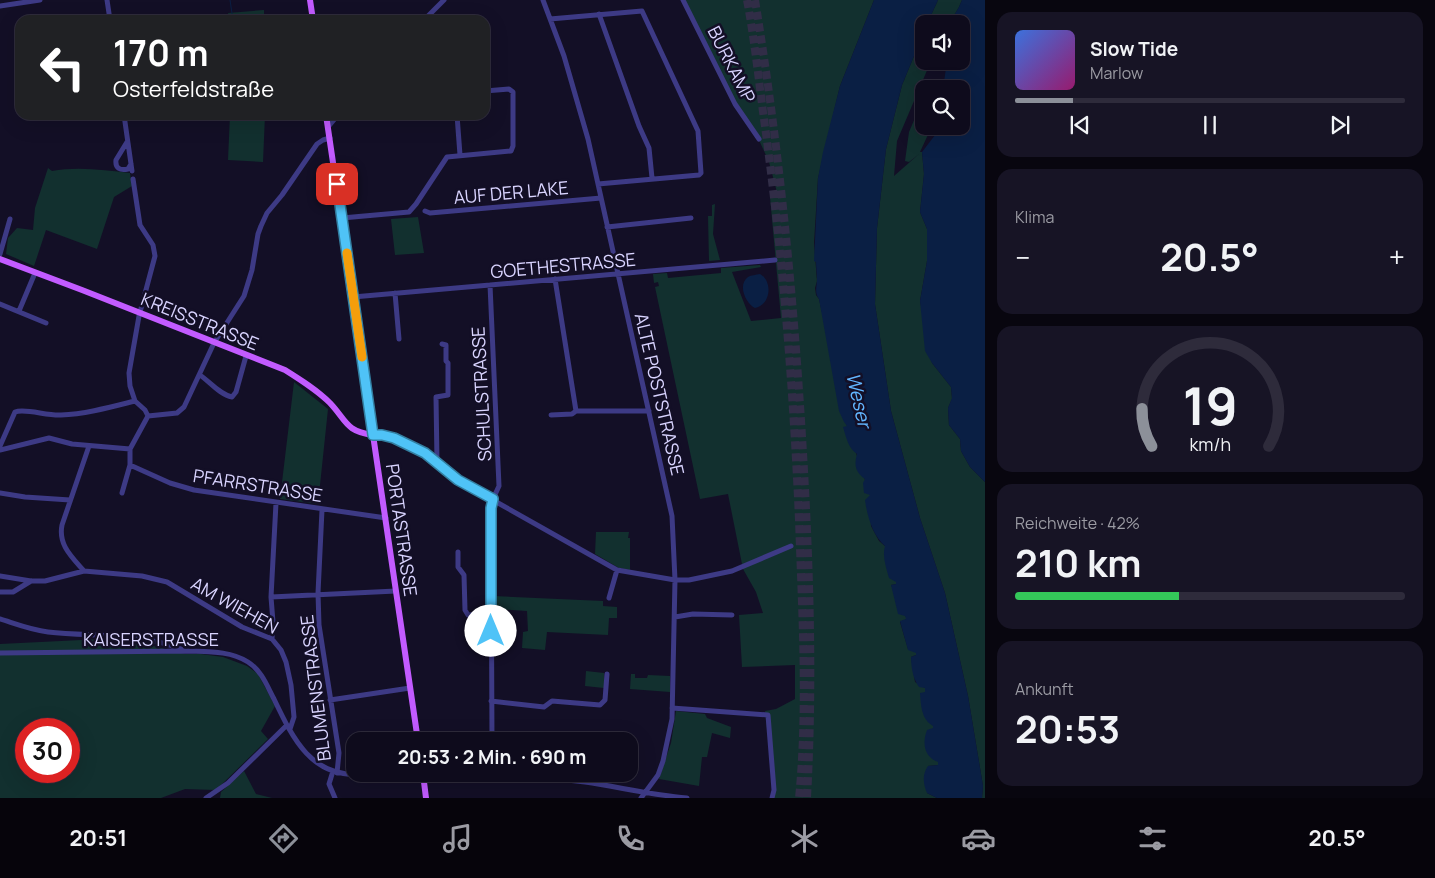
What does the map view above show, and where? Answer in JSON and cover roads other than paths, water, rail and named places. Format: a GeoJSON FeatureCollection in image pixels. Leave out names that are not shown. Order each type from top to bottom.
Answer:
{"type":"FeatureCollection","features":[{"type":"Feature","properties":{"kind":"main road"},"geometry":{"type":"LineString","coordinates":[[310,0],[312,15]]}},
{"type":"Feature","properties":{"kind":"main road","name":"PORTASTRASSE"},"geometry":{"type":"LineString","coordinates":[[327,120],[417,732]]}},
{"type":"Feature","properties":{"kind":"main road","name":"KREISSTRASSE"},"geometry":{"type":"LineString","coordinates":[[0,259],[285,370],[300,379],[330,404],[345,424],[355,431],[373,435]]}},
{"type":"Feature","properties":{"kind":"main road"},"geometry":{"type":"LineString","coordinates":[[424,782],[426,798]]}},
{"type":"Feature","properties":{"kind":"street"},"geometry":{"type":"LineString","coordinates":[[0,6],[40,0]]}},
{"type":"Feature","properties":{"kind":"street"},"geometry":{"type":"LineString","coordinates":[[107,0],[109,15]]}},
{"type":"Feature","properties":{"kind":"street"},"geometry":{"type":"LineString","coordinates":[[429,15],[444,0]]}},
{"type":"Feature","properties":{"kind":"street","name":"ALTE POSTSTRASSE"},"geometry":{"type":"LineString","coordinates":[[543,0],[564,56],[588,139],[672,509],[675,616],[670,731],[658,775],[643,796]]}},
{"type":"Feature","properties":{"kind":"street","name":"BURKAMP"},"geometry":{"type":"LineString","coordinates":[[683,0],[735,104],[760,139]]}},
{"type":"Feature","properties":{"kind":"street"},"geometry":{"type":"LineString","coordinates":[[550,19],[642,10],[698,131],[701,173],[699,175],[598,184]]}},
{"type":"Feature","properties":{"kind":"street"},"geometry":{"type":"LineString","coordinates":[[599,14],[639,126],[649,148],[652,178]]}},
{"type":"Feature","properties":{"kind":"street"},"geometry":{"type":"LineString","coordinates":[[342,218],[409,212],[447,157],[510,151],[512,149],[513,92],[509,89],[490,91]]}},
{"type":"Feature","properties":{"kind":"street"},"geometry":{"type":"LineString","coordinates":[[125,120],[132,171]]}},
{"type":"Feature","properties":{"kind":"street"},"geometry":{"type":"LineString","coordinates":[[328,127],[334,120]]}},
{"type":"Feature","properties":{"kind":"street"},"geometry":{"type":"LineString","coordinates":[[457,120],[460,155]]}},
{"type":"Feature","properties":{"kind":"street"},"geometry":{"type":"LineString","coordinates":[[148,416],[177,413],[181,410],[200,376],[214,343],[244,296],[252,270],[258,234],[267,212],[317,144],[330,138]]}},
{"type":"Feature","properties":{"kind":"street"},"geometry":{"type":"LineString","coordinates":[[128,140],[116,163],[118,168],[122,170],[128,170],[131,164]]}},
{"type":"Feature","properties":{"kind":"street"},"geometry":{"type":"LineString","coordinates":[[133,179],[140,225],[153,245],[155,256],[140,313],[129,373],[130,386],[135,401],[145,410],[148,416]]}},
{"type":"Feature","properties":{"kind":"street","name":"AUF DER LAKE"},"geometry":{"type":"LineString","coordinates":[[425,211],[430,213],[601,198]]}},
{"type":"Feature","properties":{"kind":"street"},"geometry":{"type":"LineString","coordinates":[[607,227],[692,218]]}},
{"type":"Feature","properties":{"kind":"street"},"geometry":{"type":"LineString","coordinates":[[0,254],[10,219]]}},
{"type":"Feature","properties":{"kind":"street","name":"GOETHESTRASSE"},"geometry":{"type":"LineString","coordinates":[[353,297],[775,260]]}},
{"type":"Feature","properties":{"kind":"street"},"geometry":{"type":"LineString","coordinates":[[19,312],[34,272]]}},
{"type":"Feature","properties":{"kind":"street"},"geometry":{"type":"LineString","coordinates":[[554,280],[576,411]]}},
{"type":"Feature","properties":{"kind":"street","name":"SCHULSTRASSE"},"geometry":{"type":"LineString","coordinates":[[490,285],[499,486],[491,508],[492,732]]}},
{"type":"Feature","properties":{"kind":"street"},"geometry":{"type":"LineString","coordinates":[[395,293],[399,339]]}},
{"type":"Feature","properties":{"kind":"street"},"geometry":{"type":"LineString","coordinates":[[0,304],[46,323]]}},
{"type":"Feature","properties":{"kind":"street"},"geometry":{"type":"LineString","coordinates":[[437,462],[436,397],[448,395],[446,345],[442,344]]}},
{"type":"Feature","properties":{"kind":"street"},"geometry":{"type":"LineString","coordinates":[[200,376],[211,383],[217,390],[227,396],[232,396],[236,392],[246,356]]}},
{"type":"Feature","properties":{"kind":"street"},"geometry":{"type":"LineString","coordinates":[[0,446],[15,412],[20,410],[47,415],[63,415],[135,401]]}},
{"type":"Feature","properties":{"kind":"street"},"geometry":{"type":"LineString","coordinates":[[551,415],[572,414],[576,411],[649,411]]}},
{"type":"Feature","properties":{"kind":"street"},"geometry":{"type":"LineString","coordinates":[[122,493],[130,466],[130,449],[148,416]]}},
{"type":"Feature","properties":{"kind":"street"},"geometry":{"type":"LineString","coordinates":[[373,435],[394,438],[425,453],[458,480],[618,570],[675,580],[697,579],[732,571],[791,546]]}},
{"type":"Feature","properties":{"kind":"street"},"geometry":{"type":"LineString","coordinates":[[0,450],[49,438],[72,444],[130,449]]}},
{"type":"Feature","properties":{"kind":"street"},"geometry":{"type":"LineString","coordinates":[[0,576],[45,581],[84,571],[65,548],[62,539],[62,525],[89,446]]}},
{"type":"Feature","properties":{"kind":"street","name":"PFARRSTRASSE"},"geometry":{"type":"LineString","coordinates":[[130,466],[170,483],[194,490],[386,518]]}},
{"type":"Feature","properties":{"kind":"street"},"geometry":{"type":"LineString","coordinates":[[0,493],[70,500]]}},
{"type":"Feature","properties":{"kind":"street"},"geometry":{"type":"LineString","coordinates":[[272,639],[271,597],[276,503]]}},
{"type":"Feature","properties":{"kind":"street","name":"BLUMENSTRASSE"},"geometry":{"type":"LineString","coordinates":[[322,510],[318,593],[319,625],[339,753],[335,772],[329,784],[335,798]]}},
{"type":"Feature","properties":{"kind":"street"},"geometry":{"type":"LineString","coordinates":[[458,552],[458,567],[464,575],[465,610],[468,614],[491,614]]}},
{"type":"Feature","properties":{"kind":"street"},"geometry":{"type":"LineString","coordinates":[[609,598],[618,570]]}},
{"type":"Feature","properties":{"kind":"street","name":"AM WIEHEN"},"geometry":{"type":"LineString","coordinates":[[84,571],[142,576],[167,582],[242,627],[272,639],[281,650],[286,662],[294,717],[288,727]]}},
{"type":"Feature","properties":{"kind":"street"},"geometry":{"type":"LineString","coordinates":[[0,592],[14,592],[31,580]]}},
{"type":"Feature","properties":{"kind":"street"},"geometry":{"type":"LineString","coordinates":[[271,597],[396,590]]}},
{"type":"Feature","properties":{"kind":"street"},"geometry":{"type":"LineString","coordinates":[[675,616],[693,614],[732,615]]}},
{"type":"Feature","properties":{"kind":"street"},"geometry":{"type":"LineString","coordinates":[[0,619],[33,630],[122,636],[170,645],[185,651]]}},
{"type":"Feature","properties":{"kind":"street","name":"KAISERSTRASSE"},"geometry":{"type":"LineString","coordinates":[[0,653],[185,651],[226,653],[237,656],[254,666],[264,678],[288,727],[311,759],[335,772],[346,773]]}},
{"type":"Feature","properties":{"kind":"street"},"geometry":{"type":"LineString","coordinates":[[491,701],[544,707],[552,701],[600,705],[605,700],[607,674]]}},
{"type":"Feature","properties":{"kind":"street"},"geometry":{"type":"LineString","coordinates":[[330,700],[410,688]]}},
{"type":"Feature","properties":{"kind":"street"},"geometry":{"type":"LineString","coordinates":[[672,708],[768,715],[774,790],[772,798]]}},
{"type":"Feature","properties":{"kind":"street"},"geometry":{"type":"LineString","coordinates":[[206,798],[228,783],[288,727]]}},
{"type":"Feature","properties":{"kind":"street"},"geometry":{"type":"LineString","coordinates":[[585,782],[643,796],[687,798]]}},
{"type":"Feature","properties":{"kind":"water","name":"Weser"},"geometry":{"type":"Polygon","coordinates":[[[874,0],[938,0],[931,15],[915,15],[915,54],[902,85],[886,149],[877,228],[875,304],[891,411],[920,518],[945,593],[968,696],[983,786],[982,798],[937,798],[927,793],[924,782],[926,769],[928,766],[938,765],[938,762],[930,757],[925,749],[927,730],[933,728],[933,726],[926,720],[921,707],[920,693],[925,692],[925,688],[919,687],[914,677],[911,657],[916,655],[916,653],[908,650],[900,621],[906,619],[905,616],[898,614],[891,585],[896,584],[896,582],[889,578],[884,558],[885,546],[877,537],[867,513],[865,500],[870,495],[864,493],[863,483],[865,479],[857,471],[857,454],[846,438],[843,427],[847,426],[839,411],[819,299],[816,292],[816,262],[814,261],[818,178],[840,86],[874,0]]]}},
{"type":"Feature","properties":{"kind":"water"},"geometry":{"type":"Polygon","coordinates":[[[962,0],[985,0],[985,482],[970,467],[961,451],[960,439],[949,425],[948,408],[952,398],[951,387],[925,351],[920,301],[927,261],[927,229],[920,212],[924,174],[922,152],[935,135],[970,135],[970,80],[944,80],[946,70],[970,70],[970,15],[954,15],[962,0]]]}},
{"type":"Feature","properties":{"kind":"water"},"geometry":{"type":"Polygon","coordinates":[[[760,274],[767,282],[768,293],[764,302],[755,308],[746,299],[743,285],[748,277],[760,274]]]}},
{"type":"Feature","properties":{"kind":"waterway"},"geometry":{"type":"LineString","coordinates":[[230,0],[232,15]]}},
{"type":"Feature","properties":{"kind":"tunnel"},"geometry":{"type":"LineString","coordinates":[[747,0],[776,214],[794,418],[804,659],[802,763],[799,798]]}},
{"type":"Feature","properties":{"kind":"tunnel"},"geometry":{"type":"LineString","coordinates":[[755,0],[771,105],[783,210],[801,420],[810,609],[810,704],[807,798]]}}]}
